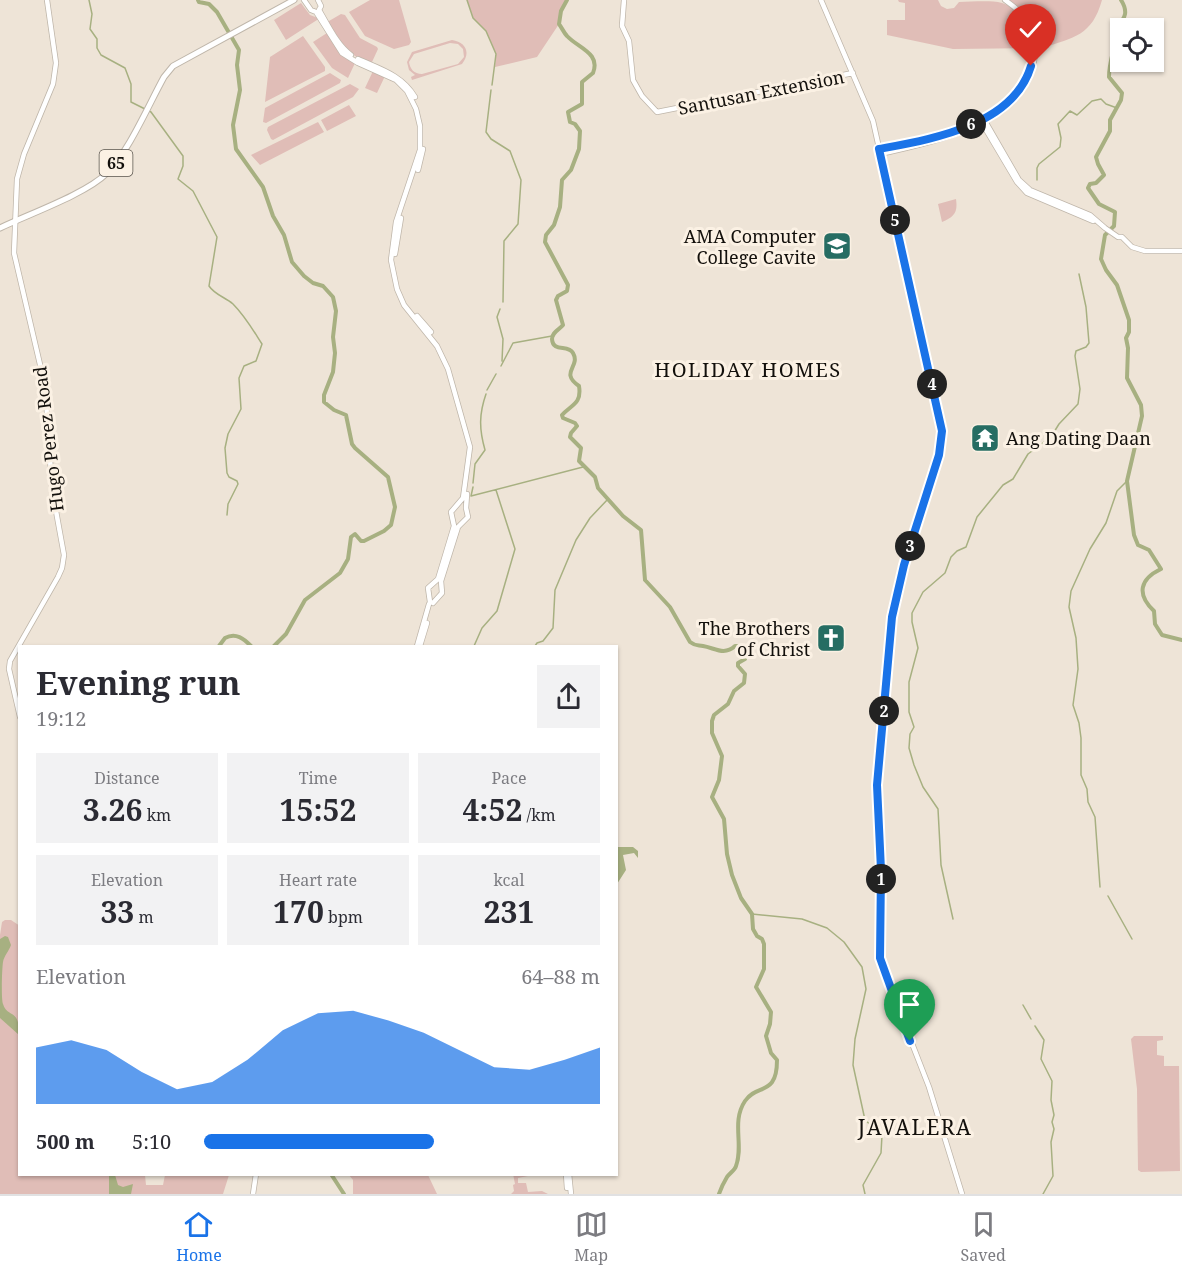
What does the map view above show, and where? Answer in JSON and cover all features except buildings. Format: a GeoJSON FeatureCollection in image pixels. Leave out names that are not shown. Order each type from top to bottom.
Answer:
{"type":"FeatureCollection","features":[{"type":"Feature","properties":{"kind":"main road","name":"65"},"geometry":{"type":"LineString","coordinates":[[0,228],[99,181],[117,161],[164,77],[173,66],[294,0]]}},
{"type":"Feature","properties":{"kind":"street","name":"Hugo Perez Road"},"geometry":{"type":"LineString","coordinates":[[19,645],[58,577],[64,555],[52,489],[50,443],[42,374],[14,257],[17,184],[21,165],[56,72],[47,0]]}},
{"type":"Feature","properties":{"kind":"street"},"geometry":{"type":"LineString","coordinates":[[304,0],[310,10],[318,11]]}},
{"type":"Feature","properties":{"kind":"street"},"geometry":{"type":"LineString","coordinates":[[318,0],[321,6],[318,11]]}},
{"type":"Feature","properties":{"kind":"street","name":"Santusan Extension"},"geometry":{"type":"LineString","coordinates":[[624,0],[622,26],[629,41],[633,80],[648,104],[657,112],[853,74]]}},
{"type":"Feature","properties":{"kind":"street"},"geometry":{"type":"LineString","coordinates":[[821,0],[873,121],[942,431],[939,455],[902,573],[892,617],[877,785],[881,870],[879,949],[883,969],[941,1124],[962,1194]]}},
{"type":"Feature","properties":{"kind":"street"},"geometry":{"type":"LineString","coordinates":[[880,151],[950,137],[983,122],[1007,105],[1021,90],[1031,73],[1035,40],[1031,25],[1024,14],[1004,0]]}},
{"type":"Feature","properties":{"kind":"street"},"geometry":{"type":"LineString","coordinates":[[880,151],[948,133],[973,123],[1000,108],[1019,89],[1031,66],[1032,33],[1023,16],[1004,0]]}},
{"type":"Feature","properties":{"kind":"street"},"geometry":{"type":"LineString","coordinates":[[318,11],[342,53],[392,78],[404,88],[412,99],[418,117],[420,150],[396,222],[391,260],[400,297],[437,346],[452,380],[470,447],[462,501],[451,512],[454,526],[435,584],[428,588],[431,601],[419,645]]}},
{"type":"Feature","properties":{"kind":"street"},"geometry":{"type":"LineString","coordinates":[[372,67],[394,75],[407,86],[415,98],[421,116],[423,150],[398,228],[395,268],[403,296],[439,344],[455,379],[473,452],[466,508],[469,513],[468,518],[460,524],[441,581],[441,594],[431,601]]}},
{"type":"Feature","properties":{"kind":"street"},"geometry":{"type":"LineString","coordinates":[[983,122],[1024,185],[1048,198],[1090,215],[1132,247],[1145,251],[1182,251]]}},
{"type":"Feature","properties":{"kind":"street"},"geometry":{"type":"LineString","coordinates":[[459,506],[466,508]]}},
{"type":"Feature","properties":{"kind":"street"},"geometry":{"type":"LineString","coordinates":[[453,521],[460,524]]}},
{"type":"Feature","properties":{"kind":"street"},"geometry":{"type":"LineString","coordinates":[[435,584],[441,587]]}},
{"type":"Feature","properties":{"kind":"street","name":"Hugo Perez Road"},"geometry":{"type":"LineString","coordinates":[[18,647],[10,661],[9,669],[18,708]]}},
{"type":"Feature","properties":{"kind":"street"},"geometry":{"type":"LineString","coordinates":[[253,1194],[256,1176]]}},
{"type":"Feature","properties":{"kind":"street"},"geometry":{"type":"LineString","coordinates":[[568,1176],[569,1194]]}},
{"type":"Feature","properties":{"kind":"shaded area"},"geometry":{"type":"Polygon","coordinates":[[[370,0],[399,0],[411,42],[409,45],[394,49],[365,36],[349,12],[370,0]]]}},
{"type":"Feature","properties":{"kind":"shaded area"},"geometry":{"type":"Polygon","coordinates":[[[467,0],[567,0],[561,11],[559,24],[537,57],[495,67],[496,54],[486,31],[473,18],[467,0]]]}},
{"type":"Feature","properties":{"kind":"shaded area"},"geometry":{"type":"Polygon","coordinates":[[[898,0],[938,0],[941,6],[947,9],[954,8],[959,2],[1002,3],[1015,10],[1024,21],[1031,48],[953,49],[887,35],[887,20],[905,20],[905,3],[898,0]]]}},
{"type":"Feature","properties":{"kind":"shaded area"},"geometry":{"type":"Polygon","coordinates":[[[1009,0],[1102,0],[1098,12],[1087,28],[1064,41],[1037,48],[1029,20],[1009,0]]]}},
{"type":"Feature","properties":{"kind":"shaded area"},"geometry":{"type":"Polygon","coordinates":[[[301,3],[310,15],[318,18],[286,40],[274,20],[301,3]]]}},
{"type":"Feature","properties":{"kind":"shaded area"},"geometry":{"type":"Polygon","coordinates":[[[341,14],[345,15],[360,38],[377,47],[372,62],[352,53],[337,36],[329,21],[341,14]]]}},
{"type":"Feature","properties":{"kind":"shaded area"},"geometry":{"type":"Polygon","coordinates":[[[327,33],[341,54],[355,63],[348,78],[332,68],[313,42],[327,33]]]}},
{"type":"Feature","properties":{"kind":"shaded area"},"geometry":{"type":"Polygon","coordinates":[[[303,36],[325,67],[325,71],[265,102],[270,57],[303,36]]]}},
{"type":"Feature","properties":{"kind":"shaded area"},"geometry":{"type":"Polygon","coordinates":[[[452,40],[464,46],[466,56],[462,64],[412,80],[411,77],[415,75],[409,70],[407,62],[412,52],[452,40]],[[450,43],[414,54],[409,62],[410,67],[413,71],[422,74],[458,64],[464,57],[463,49],[458,44],[450,43]]]}},
{"type":"Feature","properties":{"kind":"shaded area"},"geometry":{"type":"Polygon","coordinates":[[[373,71],[385,76],[377,93],[365,88],[373,71]]]}},
{"type":"Feature","properties":{"kind":"shaded area"},"geometry":{"type":"Polygon","coordinates":[[[330,73],[341,80],[340,83],[266,123],[263,122],[265,108],[330,73]]]}},
{"type":"Feature","properties":{"kind":"shaded area"},"geometry":{"type":"Polygon","coordinates":[[[350,84],[359,89],[353,97],[273,140],[271,139],[268,127],[350,84]]]}},
{"type":"Feature","properties":{"kind":"shaded area"},"geometry":{"type":"Polygon","coordinates":[[[349,105],[356,116],[327,131],[321,120],[349,105]]]}},
{"type":"Feature","properties":{"kind":"shaded area"},"geometry":{"type":"Polygon","coordinates":[[[318,122],[324,132],[260,165],[251,155],[318,122]]]}},
{"type":"Feature","properties":{"kind":"shaded area"},"geometry":{"type":"Polygon","coordinates":[[[956,199],[954,214],[942,222],[938,204],[956,199]]]}},
{"type":"Feature","properties":{"kind":"shaded area"},"geometry":{"type":"Polygon","coordinates":[[[618,847],[633,847],[638,851],[638,858],[634,853],[623,855],[626,870],[618,882],[618,847]]]}},
{"type":"Feature","properties":{"kind":"shaded area"},"geometry":{"type":"Polygon","coordinates":[[[11,920],[18,925],[18,1176],[145,1176],[146,1185],[163,1185],[165,1176],[229,1176],[223,1194],[0,1194],[0,935],[2,922],[11,920]]]}},
{"type":"Feature","properties":{"kind":"shaded area"},"geometry":{"type":"Polygon","coordinates":[[[8,937],[11,945],[3,962],[2,1001],[7,1011],[17,1021],[18,1034],[0,1018],[0,939],[8,937]]]}},
{"type":"Feature","properties":{"kind":"shaded area"},"geometry":{"type":"Polygon","coordinates":[[[1134,1036],[1163,1036],[1163,1040],[1157,1041],[1157,1055],[1164,1056],[1164,1066],[1179,1066],[1180,1171],[1141,1172],[1138,1170],[1137,1089],[1131,1039],[1134,1036]]]}},
{"type":"Feature","properties":{"kind":"shaded area"},"geometry":{"type":"Polygon","coordinates":[[[109,1176],[115,1176],[118,1185],[123,1187],[133,1184],[131,1194],[109,1194],[109,1176]]]}},
{"type":"Feature","properties":{"kind":"shaded area"},"geometry":{"type":"Polygon","coordinates":[[[350,1176],[428,1176],[437,1194],[353,1194],[353,1180],[350,1176]]]}},
{"type":"Feature","properties":{"kind":"shaded area"},"geometry":{"type":"Polygon","coordinates":[[[513,1176],[528,1176],[518,1178],[518,1183],[526,1183],[528,1192],[542,1191],[548,1194],[511,1194],[515,1184],[513,1176]]]}},
{"type":"Feature","properties":{"kind":"waterway"},"geometry":{"type":"LineString","coordinates":[[89,0],[92,14],[90,29],[97,39],[97,48],[101,55],[125,68],[131,84],[131,102],[151,112],[183,156],[183,166],[178,179],[193,191],[217,237],[209,286],[237,309],[262,344],[256,361],[244,366],[239,378],[241,409],[228,434],[225,448],[227,473],[238,484],[228,504],[227,515]]}},
{"type":"Feature","properties":{"kind":"waterway"},"geometry":{"type":"LineString","coordinates":[[198,0],[209,4],[217,12],[239,50],[237,65],[240,90],[233,125],[236,149],[263,187],[273,216],[284,235],[292,262],[304,276],[313,283],[323,286],[333,297],[336,311],[333,337],[335,353],[333,372],[324,395],[324,402],[334,410],[346,415],[352,444],[388,477],[395,507],[391,525],[384,531],[364,541],[361,541],[355,534],[351,537],[348,559],[340,573],[305,600],[286,634],[275,645]]}},
{"type":"Feature","properties":{"kind":"waterway"},"geometry":{"type":"LineString","coordinates":[[467,0],[473,18],[486,31],[496,54],[492,85]]}},
{"type":"Feature","properties":{"kind":"waterway"},"geometry":{"type":"LineString","coordinates":[[567,0],[561,11],[559,24],[567,36],[591,56],[595,66],[593,73],[582,82],[582,104],[568,112],[570,122],[575,124],[580,131],[579,149],[571,170],[562,180],[560,207],[554,225],[546,235],[545,242],[568,285],[567,291],[558,296],[556,300],[563,325],[552,339],[555,346],[571,350],[573,353],[575,358],[570,373],[573,381],[579,386],[580,392],[575,404],[562,415],[563,418],[577,426],[570,437],[581,448],[579,461],[595,477],[598,488],[623,516],[641,530],[645,580],[670,607],[690,642],[723,651],[742,646],[746,654],[745,659],[738,663],[745,674],[744,683],[734,691],[728,704],[714,715],[712,721],[712,733],[722,756],[719,780],[712,797],[724,819],[727,854],[732,875],[741,898],[752,914],[753,929],[764,944],[764,969],[756,987],[771,1012],[766,1036],[771,1053],[777,1060],[774,1079],[766,1088],[750,1096],[741,1109],[738,1125],[738,1158],[719,1194]]}},
{"type":"Feature","properties":{"kind":"waterway"},"geometry":{"type":"LineString","coordinates":[[1121,0],[1125,14],[1117,26],[1109,77],[1122,93],[1121,100],[1110,120],[1110,131],[1096,157],[1104,175],[1096,183],[1090,184],[1088,188],[1099,204],[1115,212],[1114,226],[1105,235],[1101,259],[1117,285],[1129,320],[1129,332],[1126,338],[1127,378],[1141,405],[1142,416],[1127,481],[1134,535],[1138,545],[1149,550],[1161,569],[1145,582],[1143,593],[1148,605],[1154,611],[1155,624],[1162,635],[1182,640]]}},
{"type":"Feature","properties":{"kind":"waterway"},"geometry":{"type":"LineString","coordinates":[[491,90],[486,132],[491,139],[510,151],[521,180],[518,224],[504,241],[503,302]]}},
{"type":"Feature","properties":{"kind":"waterway"},"geometry":{"type":"LineString","coordinates":[[1037,180],[1039,164],[1060,147],[1058,124],[1070,111],[1077,115],[1092,101],[1101,99],[1106,104],[1117,108]]}},
{"type":"Feature","properties":{"kind":"waterway"},"geometry":{"type":"LineString","coordinates":[[953,919],[941,865],[938,809],[923,787],[909,748],[910,734],[914,727],[909,712],[909,682],[918,648],[912,613],[923,592],[945,573],[951,557],[966,547],[977,517],[1003,485],[1013,479],[1028,454],[1051,437],[1059,424],[1078,404],[1080,389],[1075,356],[1076,351],[1086,347],[1089,343],[1086,307],[1079,274]]}},
{"type":"Feature","properties":{"kind":"waterway"},"geometry":{"type":"LineString","coordinates":[[500,309],[497,317],[503,339],[502,361]]}},
{"type":"Feature","properties":{"kind":"waterway"},"geometry":{"type":"LineString","coordinates":[[501,366],[513,343],[552,336]]}},
{"type":"Feature","properties":{"kind":"waterway"},"geometry":{"type":"LineString","coordinates":[[487,390],[496,374]]}},
{"type":"Feature","properties":{"kind":"waterway"},"geometry":{"type":"LineString","coordinates":[[473,483],[475,464],[485,450],[481,422],[486,394]]}},
{"type":"Feature","properties":{"kind":"waterway"},"geometry":{"type":"LineString","coordinates":[[473,487],[471,496],[583,467]]}},
{"type":"Feature","properties":{"kind":"waterway"},"geometry":{"type":"LineString","coordinates":[[1100,887],[1095,817],[1088,802],[1087,789],[1081,775],[1081,738],[1073,705],[1078,669],[1076,638],[1069,607],[1071,591],[1090,549],[1106,523],[1117,491],[1127,481]]}},
{"type":"Feature","properties":{"kind":"waterway"},"geometry":{"type":"LineString","coordinates":[[474,645],[482,628],[497,611],[515,549],[496,490]]}},
{"type":"Feature","properties":{"kind":"waterway"},"geometry":{"type":"LineString","coordinates":[[536,645],[543,641],[553,628],[555,590],[576,540],[590,518],[608,499]]}},
{"type":"Feature","properties":{"kind":"waterway"},"geometry":{"type":"LineString","coordinates":[[220,645],[229,636],[243,639],[250,645]]}},
{"type":"Feature","properties":{"kind":"waterway"},"geometry":{"type":"LineString","coordinates":[[1108,896],[1132,939]]}},
{"type":"Feature","properties":{"kind":"waterway"},"geometry":{"type":"LineString","coordinates":[[752,914],[802,919],[827,928],[844,942],[862,967],[866,989],[855,1039],[853,1065],[865,1120],[882,1135],[881,1153],[863,1185],[865,1194]]}},
{"type":"Feature","properties":{"kind":"waterway"},"geometry":{"type":"LineString","coordinates":[[1023,1005],[1031,1019]]}},
{"type":"Feature","properties":{"kind":"waterway"},"geometry":{"type":"LineString","coordinates":[[1035,1026],[1044,1040],[1041,1059],[1052,1081],[1051,1100],[1054,1115],[1051,1142],[1053,1176],[1043,1194]]}},
{"type":"Feature","properties":{"kind":"waterway"},"geometry":{"type":"LineString","coordinates":[[332,1176],[344,1194]]}},
{"type":"Feature","properties":{"kind":"place","name":"AMA Computer College Cavite"},"geometry":{"type":"Point","coordinates":[837,246]}},
{"type":"Feature","properties":{"kind":"place","name":"Ang Dating Daan"},"geometry":{"type":"Point","coordinates":[985,438]}},
{"type":"Feature","properties":{"kind":"place","name":"The Brothers of Christ"},"geometry":{"type":"Point","coordinates":[831,638]}},
{"type":"Feature","properties":{"kind":"district","name":"HOLIDAY HOMES"},"geometry":{"type":"Point","coordinates":[748,369]}},
{"type":"Feature","properties":{"kind":"district","name":"JAVALERA"},"geometry":{"type":"Point","coordinates":[915,1127]}},
{"type":"Feature","properties":{"kind":"route"},"geometry":{"type":"LineString","coordinates":[[910,1041],[880,958],[881,870],[877,785],[892,617],[904,565],[939,455],[942,431],[879,149],[948,133],[980,120],[1005,104],[1019,89],[1031,66]]}}]}
